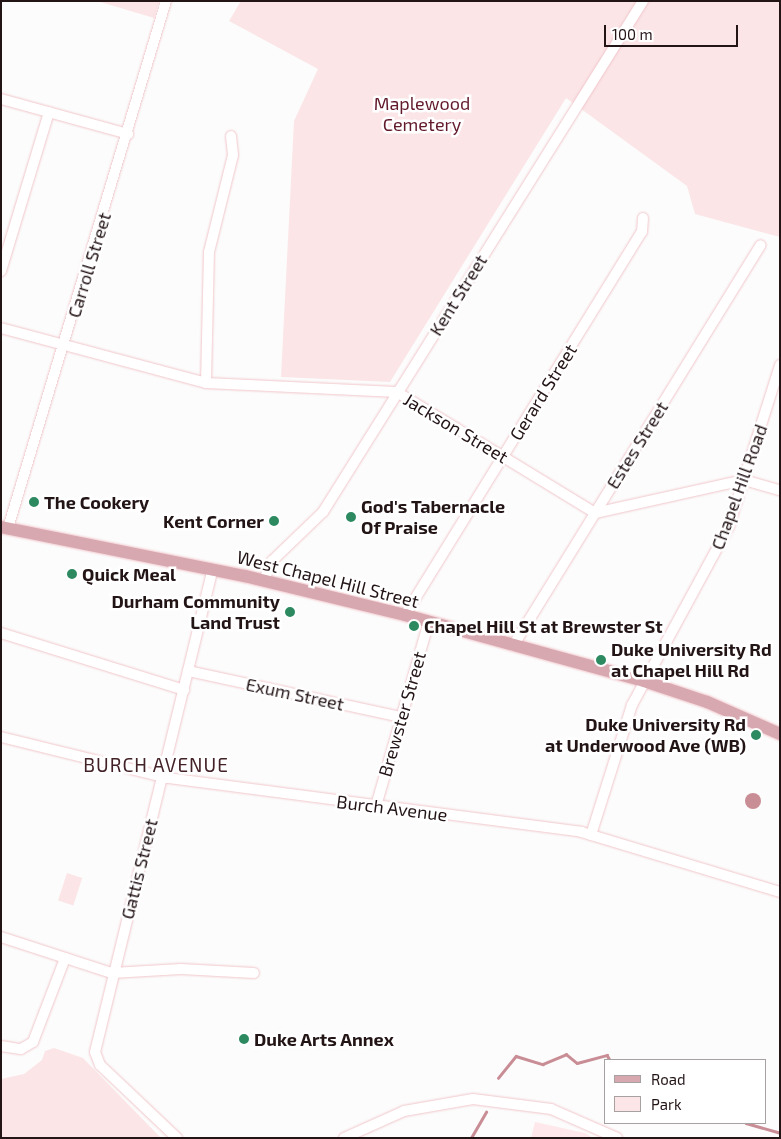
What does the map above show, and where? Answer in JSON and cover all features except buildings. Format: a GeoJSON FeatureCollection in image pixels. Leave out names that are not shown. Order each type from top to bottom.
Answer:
{"type":"FeatureCollection","features":[{"type":"Feature","properties":{"kind":"main road","name":"West Chapel Hill Street"},"geometry":{"type":"LineString","coordinates":[[5,527],[264,580],[405,615],[644,681],[707,702],[778,730]]}},
{"type":"Feature","properties":{"kind":"street","name":"Carroll Street"},"geometry":{"type":"LineString","coordinates":[[5,527],[64,345],[166,1]]}},
{"type":"Feature","properties":{"kind":"street","name":"Kent Street"},"geometry":{"type":"LineString","coordinates":[[264,580],[272,561],[322,512],[644,1]]}},
{"type":"Feature","properties":{"kind":"street"},"geometry":{"type":"LineString","coordinates":[[1,99],[128,134]]}},
{"type":"Feature","properties":{"kind":"street"},"geometry":{"type":"LineString","coordinates":[[1,271],[49,112]]}},
{"type":"Feature","properties":{"kind":"street"},"geometry":{"type":"LineString","coordinates":[[206,383],[209,252],[233,155],[231,136]]}},
{"type":"Feature","properties":{"kind":"street","name":"Gerard Street"},"geometry":{"type":"LineString","coordinates":[[405,615],[642,232],[643,218]]}},
{"type":"Feature","properties":{"kind":"street","name":"Estes Street"},"geometry":{"type":"LineString","coordinates":[[513,646],[761,245]]}},
{"type":"Feature","properties":{"kind":"street","name":"Jackson Street"},"geometry":{"type":"LineString","coordinates":[[1,328],[206,383],[397,392],[595,512]]}},
{"type":"Feature","properties":{"kind":"street","name":"Chapel Hill Road"},"geometry":{"type":"LineString","coordinates":[[591,835],[644,681],[719,547],[744,480],[780,365]]}},
{"type":"Feature","properties":{"kind":"street"},"geometry":{"type":"LineString","coordinates":[[595,512],[744,480],[780,490]]}},
{"type":"Feature","properties":{"kind":"street","name":"Gattis Street"},"geometry":{"type":"LineString","coordinates":[[177,1138],[96,1060],[112,973],[213,569]]}},
{"type":"Feature","properties":{"kind":"street","name":"Brewster Street"},"geometry":{"type":"LineString","coordinates":[[376,806],[429,622]]}},
{"type":"Feature","properties":{"kind":"street"},"geometry":{"type":"LineString","coordinates":[[1,633],[184,690]]}},
{"type":"Feature","properties":{"kind":"street","name":"Exum Street"},"geometry":{"type":"LineString","coordinates":[[188,671],[401,717]]}},
{"type":"Feature","properties":{"kind":"street","name":"Burch Avenue"},"geometry":{"type":"LineString","coordinates":[[1,737],[162,777],[591,835],[780,892]]}},
{"type":"Feature","properties":{"kind":"street"},"geometry":{"type":"LineString","coordinates":[[1,937],[112,973],[182,969],[254,973]]}},
{"type":"Feature","properties":{"kind":"street"},"geometry":{"type":"LineString","coordinates":[[1,1046],[21,1049],[33,1042],[66,958]]}},
{"type":"Feature","properties":{"kind":"street"},"geometry":{"type":"LineString","coordinates":[[344,1138],[412,1109],[473,1099],[551,1109],[617,1138]]}},
{"type":"Feature","properties":{"kind":"shaded area"},"geometry":{"type":"Polygon","coordinates":[[[753,793],[761,801],[753,809],[745,801],[753,793]]]}},
{"type":"Feature","properties":{"kind":"shaded area"},"geometry":{"type":"Polygon","coordinates":[[[535,1122],[585,1133],[593,1138],[531,1138],[535,1122]]]}},
{"type":"Feature","properties":{"kind":"green space"},"geometry":{"type":"Polygon","coordinates":[[[97,1],[159,1],[154,18],[97,1]]]}},
{"type":"Feature","properties":{"kind":"green space","name":"Maplewood Cemetery"},"geometry":{"type":"Polygon","coordinates":[[[241,1],[780,1],[780,237],[695,214],[687,186],[566,98],[390,382],[281,377],[294,121],[318,69],[229,21],[241,1]]]}},
{"type":"Feature","properties":{"kind":"green space"},"geometry":{"type":"Polygon","coordinates":[[[67,873],[82,878],[73,906],[58,901],[67,873]]]}},
{"type":"Feature","properties":{"kind":"green space"},"geometry":{"type":"Polygon","coordinates":[[[54,1048],[83,1058],[161,1138],[1,1138],[1,1079],[24,1074],[42,1060],[45,1051],[54,1048]]]}},
{"type":"Feature","properties":{"kind":"waterway"},"geometry":{"type":"LineString","coordinates":[[498,1078],[516,1056],[543,1064],[566,1054],[577,1063],[607,1055],[609,1059]]}},
{"type":"Feature","properties":{"kind":"waterway"},"geometry":{"type":"LineString","coordinates":[[471,1138],[486,1112]]}},
{"type":"Feature","properties":{"kind":"waterway"},"geometry":{"type":"LineString","coordinates":[[749,1124],[780,1133]]}},
{"type":"Feature","properties":{"kind":"place","name":"The Cookery"},"geometry":{"type":"Point","coordinates":[34,502]}},
{"type":"Feature","properties":{"kind":"place","name":"God's Tabernacle Of Praise"},"geometry":{"type":"Point","coordinates":[351,517]}},
{"type":"Feature","properties":{"kind":"place","name":"Kent Corner"},"geometry":{"type":"Point","coordinates":[274,521]}},
{"type":"Feature","properties":{"kind":"place","name":"Quick Meal"},"geometry":{"type":"Point","coordinates":[72,574]}},
{"type":"Feature","properties":{"kind":"place","name":"Durham Community Land Trust"},"geometry":{"type":"Point","coordinates":[290,612]}},
{"type":"Feature","properties":{"kind":"place","name":"Chapel Hill St at Brewster St"},"geometry":{"type":"Point","coordinates":[414,626]}},
{"type":"Feature","properties":{"kind":"place","name":"Duke University Rd at Chapel Hill Rd"},"geometry":{"type":"Point","coordinates":[601,660]}},
{"type":"Feature","properties":{"kind":"place","name":"Duke University Rd at Underwood Ave (WB)"},"geometry":{"type":"Point","coordinates":[756,735]}},
{"type":"Feature","properties":{"kind":"place","name":"Duke Arts Annex"},"geometry":{"type":"Point","coordinates":[244,1039]}},
{"type":"Feature","properties":{"kind":"district","name":"BURCH AVENUE"},"geometry":{"type":"Point","coordinates":[156,765]}}]}
